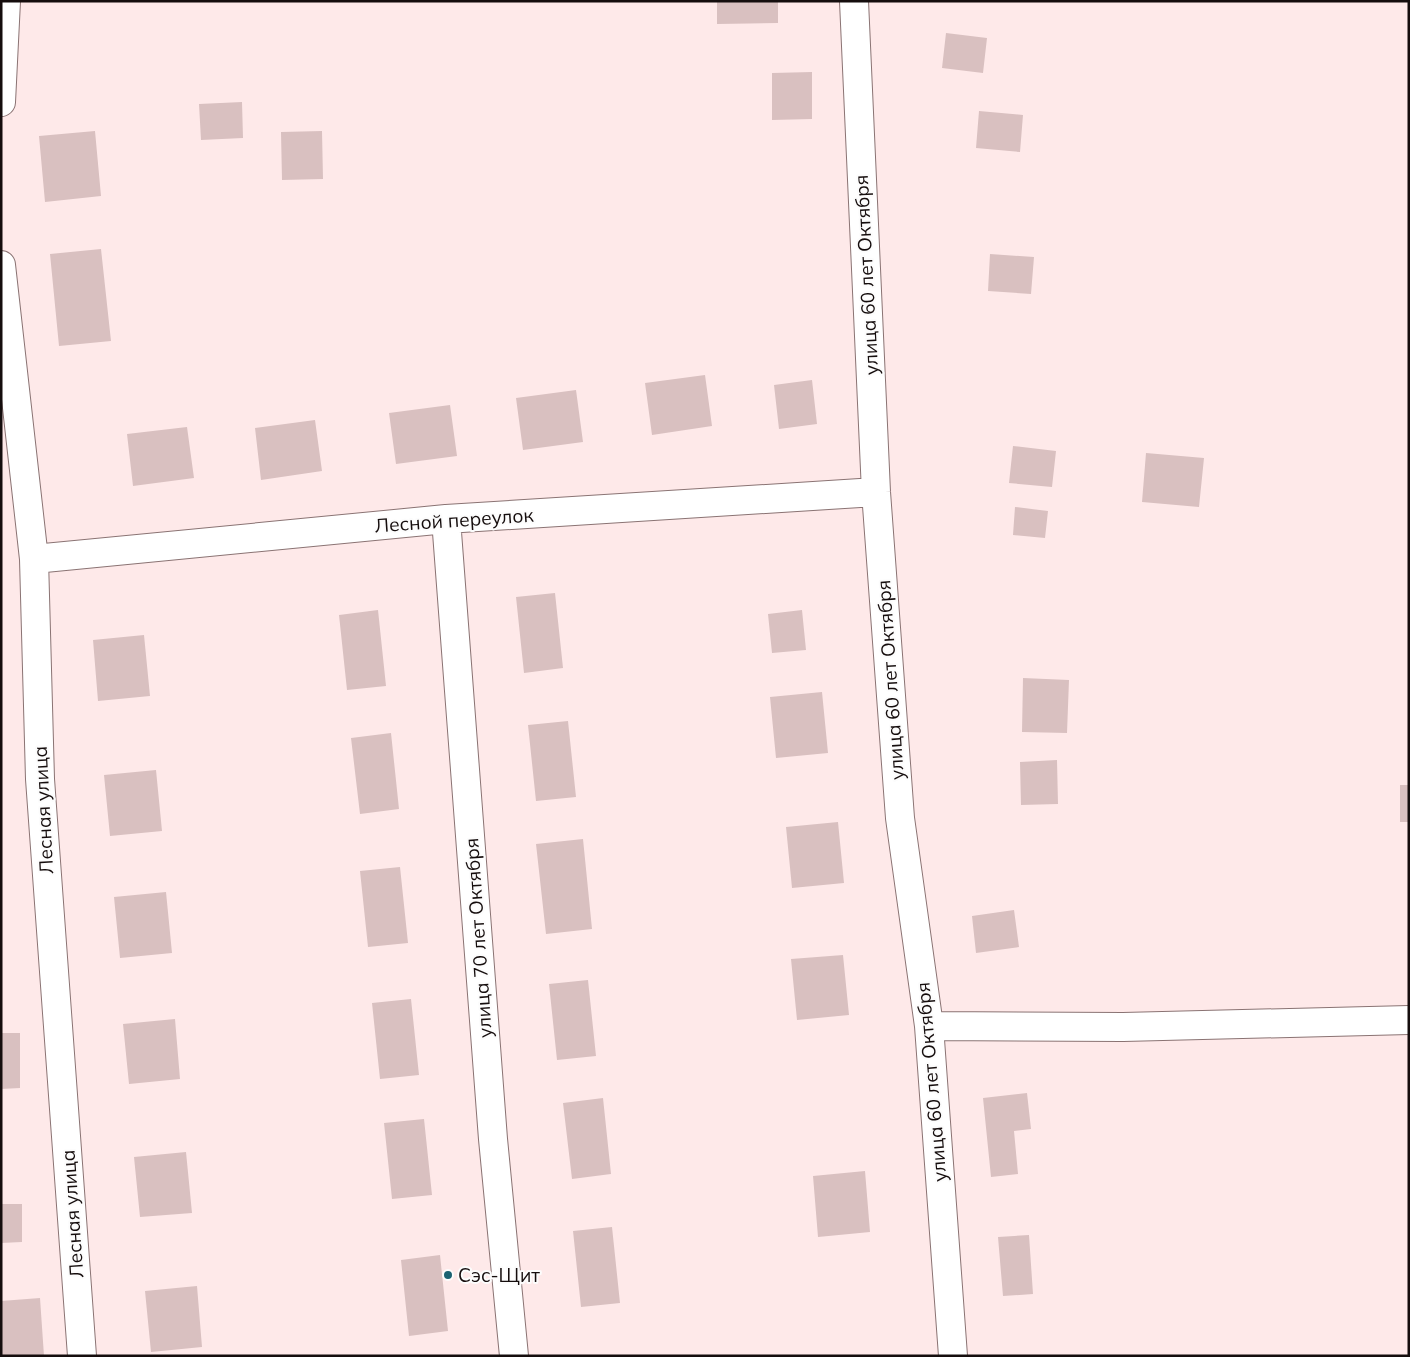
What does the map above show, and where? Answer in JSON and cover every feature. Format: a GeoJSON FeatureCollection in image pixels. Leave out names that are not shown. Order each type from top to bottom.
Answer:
{"type":"FeatureCollection","features":[{"type":"Feature","properties":{"kind":"street"},"geometry":{"type":"LineString","coordinates":[[1,102],[6,1]]}},
{"type":"Feature","properties":{"kind":"street","name":"улица 60 лет Октября"},"geometry":{"type":"LineString","coordinates":[[854,1],[876,492],[900,818],[929,1026],[953,1356]]}},
{"type":"Feature","properties":{"kind":"street","name":"Лесная улица"},"geometry":{"type":"LineString","coordinates":[[1,265],[34,559],[40,779],[82,1356]]}},
{"type":"Feature","properties":{"kind":"street","name":"Лесной переулок"},"geometry":{"type":"LineString","coordinates":[[34,559],[446,519],[876,492]]}},
{"type":"Feature","properties":{"kind":"street","name":"улица 70 лет Октября"},"geometry":{"type":"LineString","coordinates":[[446,519],[493,1139],[514,1356]]}},
{"type":"Feature","properties":{"kind":"street"},"geometry":{"type":"LineString","coordinates":[[929,1026],[1123,1027],[1409,1020]]}},
{"type":"Feature","properties":{"kind":"building"},"geometry":{"type":"Polygon","coordinates":[[[717,1],[778,1],[778,23],[717,24],[717,1]]]}},
{"type":"Feature","properties":{"kind":"building"},"geometry":{"type":"Polygon","coordinates":[[[946,33],[987,38],[983,73],[942,68],[946,33]]]}},
{"type":"Feature","properties":{"kind":"building"},"geometry":{"type":"Polygon","coordinates":[[[812,72],[812,119],[772,120],[772,73],[812,72]]]}},
{"type":"Feature","properties":{"kind":"building"},"geometry":{"type":"Polygon","coordinates":[[[242,102],[243,138],[201,140],[199,104],[242,102]]]}},
{"type":"Feature","properties":{"kind":"building"},"geometry":{"type":"Polygon","coordinates":[[[979,111],[1023,115],[1020,152],[976,148],[979,111]]]}},
{"type":"Feature","properties":{"kind":"building"},"geometry":{"type":"Polygon","coordinates":[[[95,131],[101,196],[45,202],[39,136],[95,131]]]}},
{"type":"Feature","properties":{"kind":"building"},"geometry":{"type":"Polygon","coordinates":[[[322,131],[323,179],[282,180],[281,132],[322,131]]]}},
{"type":"Feature","properties":{"kind":"building"},"geometry":{"type":"Polygon","coordinates":[[[101,249],[111,341],[59,346],[50,254],[101,249]]]}},
{"type":"Feature","properties":{"kind":"building"},"geometry":{"type":"Polygon","coordinates":[[[990,254],[1034,257],[1031,294],[988,291],[990,254]]]}},
{"type":"Feature","properties":{"kind":"building"},"geometry":{"type":"Polygon","coordinates":[[[705,375],[712,426],[652,435],[645,383],[705,375]]]}},
{"type":"Feature","properties":{"kind":"building"},"geometry":{"type":"Polygon","coordinates":[[[812,380],[817,424],[779,429],[774,385],[812,380]]]}},
{"type":"Feature","properties":{"kind":"building"},"geometry":{"type":"Polygon","coordinates":[[[576,390],[583,442],[523,450],[516,398],[576,390]]]}},
{"type":"Feature","properties":{"kind":"building"},"geometry":{"type":"Polygon","coordinates":[[[450,405],[457,456],[396,464],[389,413],[450,405]]]}},
{"type":"Feature","properties":{"kind":"building"},"geometry":{"type":"Polygon","coordinates":[[[315,420],[322,471],[261,480],[255,428],[315,420]]]}},
{"type":"Feature","properties":{"kind":"building"},"geometry":{"type":"Polygon","coordinates":[[[187,427],[194,478],[133,486],[127,434],[187,427]]]}},
{"type":"Feature","properties":{"kind":"building"},"geometry":{"type":"Polygon","coordinates":[[[1013,446],[1056,451],[1052,487],[1009,483],[1013,446]]]}},
{"type":"Feature","properties":{"kind":"building"},"geometry":{"type":"Polygon","coordinates":[[[1146,453],[1204,458],[1199,507],[1142,502],[1146,453]]]}},
{"type":"Feature","properties":{"kind":"building"},"geometry":{"type":"Polygon","coordinates":[[[1015,507],[1048,511],[1045,538],[1013,535],[1015,507]]]}},
{"type":"Feature","properties":{"kind":"building"},"geometry":{"type":"Polygon","coordinates":[[[555,593],[563,668],[524,673],[516,597],[555,593]]]}},
{"type":"Feature","properties":{"kind":"building"},"geometry":{"type":"Polygon","coordinates":[[[378,610],[386,686],[347,690],[339,615],[378,610]]]}},
{"type":"Feature","properties":{"kind":"building"},"geometry":{"type":"Polygon","coordinates":[[[802,610],[806,650],[772,653],[768,614],[802,610]]]}},
{"type":"Feature","properties":{"kind":"building"},"geometry":{"type":"Polygon","coordinates":[[[144,635],[150,696],[98,701],[93,640],[144,635]]]}},
{"type":"Feature","properties":{"kind":"building"},"geometry":{"type":"Polygon","coordinates":[[[1023,678],[1069,680],[1067,733],[1022,732],[1023,678]]]}},
{"type":"Feature","properties":{"kind":"building"},"geometry":{"type":"Polygon","coordinates":[[[822,692],[828,753],[776,758],[770,697],[822,692]]]}},
{"type":"Feature","properties":{"kind":"building"},"geometry":{"type":"Polygon","coordinates":[[[568,721],[576,797],[536,801],[528,725],[568,721]]]}},
{"type":"Feature","properties":{"kind":"building"},"geometry":{"type":"Polygon","coordinates":[[[391,733],[399,809],[360,814],[351,738],[391,733]]]}},
{"type":"Feature","properties":{"kind":"building"},"geometry":{"type":"Polygon","coordinates":[[[1057,760],[1058,804],[1021,805],[1020,762],[1057,760]]]}},
{"type":"Feature","properties":{"kind":"building"},"geometry":{"type":"Polygon","coordinates":[[[156,770],[162,831],[110,836],[104,775],[156,770]]]}},
{"type":"Feature","properties":{"kind":"building"},"geometry":{"type":"Polygon","coordinates":[[[1400,785],[1409,785],[1409,822],[1400,822],[1400,785]]]}},
{"type":"Feature","properties":{"kind":"building"},"geometry":{"type":"Polygon","coordinates":[[[838,822],[844,883],[792,888],[786,827],[838,822]]]}},
{"type":"Feature","properties":{"kind":"building"},"geometry":{"type":"Polygon","coordinates":[[[583,839],[592,929],[546,934],[536,844],[583,839]]]}},
{"type":"Feature","properties":{"kind":"building"},"geometry":{"type":"Polygon","coordinates":[[[400,867],[408,943],[368,947],[360,871],[400,867]]]}},
{"type":"Feature","properties":{"kind":"building"},"geometry":{"type":"Polygon","coordinates":[[[166,892],[172,953],[120,958],[114,897],[166,892]]]}},
{"type":"Feature","properties":{"kind":"building"},"geometry":{"type":"Polygon","coordinates":[[[1014,910],[1019,947],[976,953],[972,916],[1014,910]]]}},
{"type":"Feature","properties":{"kind":"building"},"geometry":{"type":"Polygon","coordinates":[[[843,955],[849,1015],[797,1020],[791,959],[843,955]]]}},
{"type":"Feature","properties":{"kind":"building"},"geometry":{"type":"Polygon","coordinates":[[[588,980],[596,1056],[557,1060],[549,984],[588,980]]]}},
{"type":"Feature","properties":{"kind":"building"},"geometry":{"type":"Polygon","coordinates":[[[411,999],[419,1075],[380,1079],[372,1003],[411,999]]]}},
{"type":"Feature","properties":{"kind":"building"},"geometry":{"type":"Polygon","coordinates":[[[175,1019],[180,1079],[129,1084],[123,1024],[175,1019]]]}},
{"type":"Feature","properties":{"kind":"building"},"geometry":{"type":"Polygon","coordinates":[[[1,1033],[20,1033],[20,1088],[1,1089],[1,1033]]]}},
{"type":"Feature","properties":{"kind":"building"},"geometry":{"type":"Polygon","coordinates":[[[1027,1093],[1031,1129],[1014,1131],[1018,1174],[991,1177],[983,1098],[1027,1093]]]}},
{"type":"Feature","properties":{"kind":"building"},"geometry":{"type":"Polygon","coordinates":[[[603,1098],[611,1174],[572,1179],[563,1103],[603,1098]]]}},
{"type":"Feature","properties":{"kind":"building"},"geometry":{"type":"Polygon","coordinates":[[[424,1119],[432,1195],[392,1199],[384,1123],[424,1119]]]}},
{"type":"Feature","properties":{"kind":"building"},"geometry":{"type":"Polygon","coordinates":[[[186,1152],[192,1213],[140,1217],[134,1157],[186,1152]]]}},
{"type":"Feature","properties":{"kind":"building"},"geometry":{"type":"Polygon","coordinates":[[[865,1171],[870,1232],[818,1237],[813,1176],[865,1171]]]}},
{"type":"Feature","properties":{"kind":"building"},"geometry":{"type":"Polygon","coordinates":[[[1,1204],[22,1204],[22,1242],[1,1243],[1,1204]]]}},
{"type":"Feature","properties":{"kind":"building"},"geometry":{"type":"Polygon","coordinates":[[[612,1227],[620,1303],[581,1307],[573,1231],[612,1227]]]}},
{"type":"Feature","properties":{"kind":"building"},"geometry":{"type":"Polygon","coordinates":[[[1029,1235],[1033,1294],[1003,1296],[998,1237],[1029,1235]]]}},
{"type":"Feature","properties":{"kind":"building"},"geometry":{"type":"Polygon","coordinates":[[[440,1255],[448,1331],[409,1336],[401,1260],[440,1255]]]}},
{"type":"Feature","properties":{"kind":"building"},"geometry":{"type":"Polygon","coordinates":[[[197,1286],[202,1347],[151,1352],[145,1291],[197,1286]]]}},
{"type":"Feature","properties":{"kind":"building"},"geometry":{"type":"Polygon","coordinates":[[[40,1298],[44,1356],[1,1356],[1,1301],[40,1298]]]}},
{"type":"Feature","properties":{"kind":"place","name":"Сэс-Щит"},"geometry":{"type":"Point","coordinates":[448,1275]}}]}
